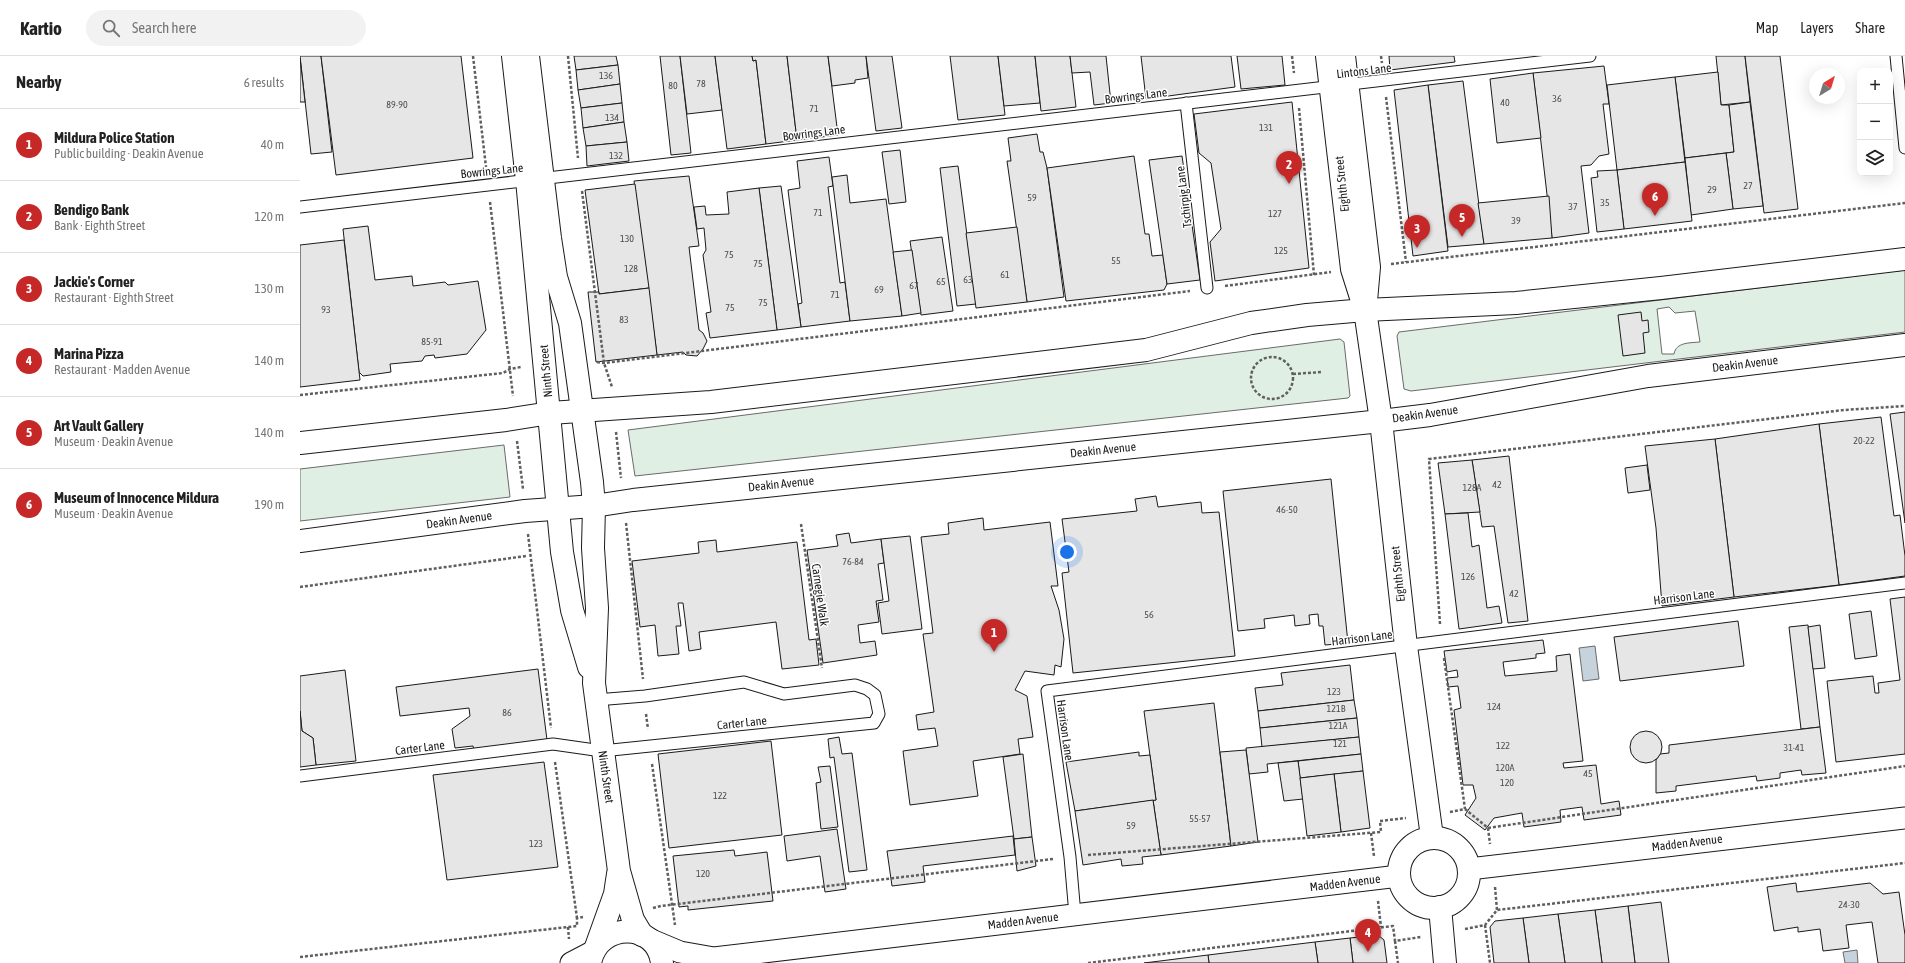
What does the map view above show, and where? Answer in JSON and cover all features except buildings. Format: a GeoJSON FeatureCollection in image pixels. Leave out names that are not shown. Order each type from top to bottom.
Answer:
{"type":"FeatureCollection","features":[{"type":"Feature","properties":{"kind":"main road","name":"Ninth Street"},"geometry":{"type":"LineString","coordinates":[[513,56],[535,180],[556,277],[570,323],[583,410],[594,506],[593,548],[597,608],[595,692],[619,871],[633,920],[645,937],[658,951],[662,963]]}},
{"type":"Feature","properties":{"kind":"main road","name":"Ninth Street"},"geometry":{"type":"LineString","coordinates":[[528,56],[545,363],[562,552],[572,610],[595,692]]}},
{"type":"Feature","properties":{"kind":"main road","name":"Eighth Street"},"geometry":{"type":"LineString","coordinates":[[1327,56],[1340,87]]}},
{"type":"Feature","properties":{"kind":"main road","name":"Eighth Street"},"geometry":{"type":"LineString","coordinates":[[1344,56],[1340,87],[1360,268],[1381,421],[1406,646],[1432,837]]}},
{"type":"Feature","properties":{"kind":"main road"},"geometry":{"type":"LineString","coordinates":[[300,443],[550,413],[711,402],[1146,350],[1252,323],[1365,310],[1516,303],[1661,288],[1905,259]]}},
{"type":"Feature","properties":{"kind":"main road","name":"Deakin Avenue"},"geometry":{"type":"LineString","coordinates":[[300,541],[525,511],[594,506],[1381,421],[1441,413],[1648,376],[1905,345]]}},
{"type":"Feature","properties":{"kind":"main road"},"geometry":{"type":"LineString","coordinates":[[1432,837],[1442,839],[1457,846],[1466,858],[1470,868],[1466,889],[1459,898],[1451,904],[1429,908],[1418,904],[1409,897],[1402,888],[1400,865],[1404,855],[1416,843],[1432,837]]}},
{"type":"Feature","properties":{"kind":"main road","name":"Ninth Street"},"geometry":{"type":"LineString","coordinates":[[594,954],[614,894],[619,871]]}},
{"type":"Feature","properties":{"kind":"main road"},"geometry":{"type":"LineString","coordinates":[[1440,907],[1446,963]]}},
{"type":"Feature","properties":{"kind":"main road"},"geometry":{"type":"LineString","coordinates":[[594,954],[604,938],[614,933],[625,931],[645,937]]}},
{"type":"Feature","properties":{"kind":"street","name":"Madden Avenue"},"geometry":{"type":"LineString","coordinates":[[1470,868],[1905,818]]}},
{"type":"Feature","properties":{"kind":"street","name":"Madden Avenue"},"geometry":{"type":"LineString","coordinates":[[645,937],[680,952],[707,961],[1400,876]]}},
{"type":"Feature","properties":{"kind":"street"},"geometry":{"type":"LineString","coordinates":[[570,963],[594,954]]}},
{"type":"Feature","properties":{"kind":"lane","name":"Lintons Lane"},"geometry":{"type":"LineString","coordinates":[[1340,87],[1590,56]]}},
{"type":"Feature","properties":{"kind":"lane"},"geometry":{"type":"LineString","coordinates":[[1896,56],[1905,148]]}},
{"type":"Feature","properties":{"kind":"lane","name":"Bowrings Lane"},"geometry":{"type":"LineString","coordinates":[[300,207],[1297,90],[1340,87]]}},
{"type":"Feature","properties":{"kind":"lane","name":"Tschirpig Lane"},"geometry":{"type":"LineString","coordinates":[[1186,103],[1208,288]]}},
{"type":"Feature","properties":{"kind":"lane","name":"Harrison Lane"},"geometry":{"type":"LineString","coordinates":[[1075,915],[1070,857],[1047,691],[1406,646],[1441,640],[1905,583]]}},
{"type":"Feature","properties":{"kind":"lane","name":"Carter Lane"},"geometry":{"type":"LineString","coordinates":[[300,776],[553,744],[602,751],[874,723],[879,714],[875,695],[856,685],[784,694],[744,682],[645,696],[595,692]]}},
{"type":"Feature","properties":{"kind":"path"},"geometry":{"type":"LineString","coordinates":[[473,56],[510,369],[530,556]]}},
{"type":"Feature","properties":{"kind":"path"},"geometry":{"type":"LineString","coordinates":[[568,56],[580,173],[604,363],[612,383],[623,502],[650,745],[672,904]]}},
{"type":"Feature","properties":{"kind":"path"},"geometry":{"type":"LineString","coordinates":[[1292,56],[1297,90],[1314,275]]}},
{"type":"Feature","properties":{"kind":"path"},"geometry":{"type":"LineString","coordinates":[[1381,56],[1406,262]]}},
{"type":"Feature","properties":{"kind":"path"},"geometry":{"type":"LineString","coordinates":[[576,359],[604,363],[1314,275],[1406,262],[1905,203]]}},
{"type":"Feature","properties":{"kind":"path"},"geometry":{"type":"LineString","coordinates":[[1266,358],[1280,358],[1290,368],[1293,374],[1293,381],[1287,392],[1275,398],[1262,396],[1257,392],[1251,380],[1255,366],[1266,358]]}},
{"type":"Feature","properties":{"kind":"path"},"geometry":{"type":"LineString","coordinates":[[300,395],[503,373],[510,369],[545,363]]}},
{"type":"Feature","properties":{"kind":"path"},"geometry":{"type":"LineString","coordinates":[[1293,374],[1322,372]]}},
{"type":"Feature","properties":{"kind":"path"},"geometry":{"type":"LineString","coordinates":[[1429,459],[1844,410],[1905,406]]}},
{"type":"Feature","properties":{"kind":"path","name":"Carnegie Walk"},"geometry":{"type":"LineString","coordinates":[[801,524],[822,668]]}},
{"type":"Feature","properties":{"kind":"path"},"geometry":{"type":"LineString","coordinates":[[300,587],[526,556]]}},
{"type":"Feature","properties":{"kind":"path"},"geometry":{"type":"LineString","coordinates":[[1488,828],[1905,766]]}},
{"type":"Feature","properties":{"kind":"path"},"geometry":{"type":"LineString","coordinates":[[1395,941],[1442,935],[1485,925],[1497,910],[1905,863]]}},
{"type":"Feature","properties":{"kind":"path"},"geometry":{"type":"LineString","coordinates":[[300,957],[578,926],[577,918],[608,913]]}},
{"type":"Feature","properties":{"kind":"path"},"geometry":{"type":"LineString","coordinates":[[1485,925],[1490,963]]}},
{"type":"Feature","properties":{"kind":"path"},"geometry":{"type":"LineString","coordinates":[[1088,963],[1393,926],[1398,963]]}},
{"type":"Feature","properties":{"kind":"green space"},"geometry":{"type":"Polygon","coordinates":[[[1905,270],[1905,332],[1411,391],[1404,389],[1397,336],[1399,332],[1905,270]],[[1669,307],[1657,309],[1662,354],[1674,354],[1675,350],[1680,345],[1700,342],[1695,311],[1675,313],[1669,307]]]}},
{"type":"Feature","properties":{"kind":"green space"},"geometry":{"type":"Polygon","coordinates":[[[1340,339],[1344,342],[1350,396],[1348,398],[635,476],[628,430],[1340,339]]]}},
{"type":"Feature","properties":{"kind":"green space"},"geometry":{"type":"Polygon","coordinates":[[[504,445],[510,497],[300,521],[300,469],[504,445]]]}},
{"type":"Feature","properties":{"kind":"shaded area"},"geometry":{"type":"Polygon","coordinates":[[[1595,646],[1599,679],[1583,681],[1579,648],[1595,646]]]}},
{"type":"Feature","properties":{"kind":"shaded area"},"geometry":{"type":"Polygon","coordinates":[[[1857,950],[1858,963],[1845,963],[1843,952],[1857,950]]]}},
{"type":"Feature","properties":{"kind":"place","name":"Bendigo Bank"},"geometry":{"type":"Point","coordinates":[1289,184]}},
{"type":"Feature","properties":{"kind":"place","name":"Museum of Innocence Mildura"},"geometry":{"type":"Point","coordinates":[1655,216]}},
{"type":"Feature","properties":{"kind":"place","name":"Art Vault Gallery"},"geometry":{"type":"Point","coordinates":[1462,237]}},
{"type":"Feature","properties":{"kind":"place","name":"Jackie's Corner"},"geometry":{"type":"Point","coordinates":[1417,248]}},
{"type":"Feature","properties":{"kind":"place","name":"Mildura Police Station"},"geometry":{"type":"Point","coordinates":[994,652]}},
{"type":"Feature","properties":{"kind":"place","name":"Marina Pizza"},"geometry":{"type":"Point","coordinates":[1368,952]}}]}
